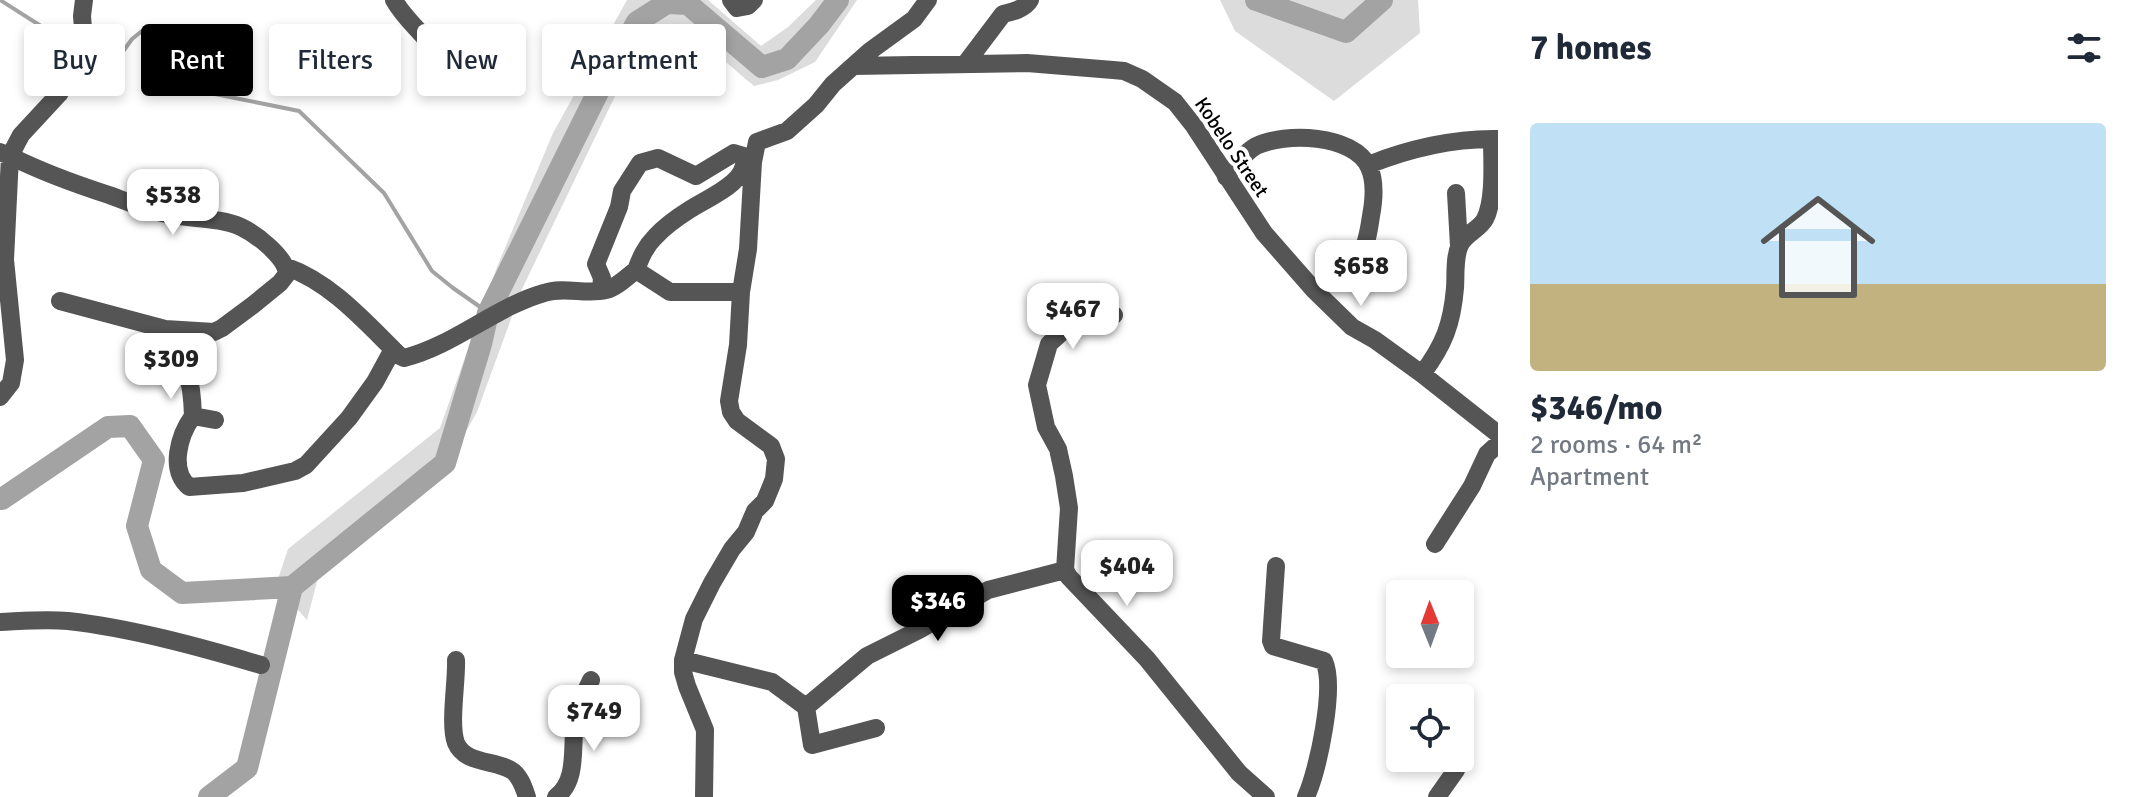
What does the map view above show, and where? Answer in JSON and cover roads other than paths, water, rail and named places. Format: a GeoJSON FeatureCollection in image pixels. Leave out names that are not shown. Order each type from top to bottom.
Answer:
{"type":"FeatureCollection","features":[{"type":"Feature","properties":{"kind":"street"},"geometry":{"type":"LineString","coordinates":[[0,397],[11,383],[15,360],[5,260],[5,154],[59,94],[85,54],[84,0]]}},
{"type":"Feature","properties":{"kind":"street"},"geometry":{"type":"LineString","coordinates":[[394,0],[417,30]]}},
{"type":"Feature","properties":{"kind":"street"},"geometry":{"type":"LineString","coordinates":[[731,0],[737,8],[748,6],[754,0]]}},
{"type":"Feature","properties":{"kind":"street"},"geometry":{"type":"LineString","coordinates":[[704,797],[705,730],[687,686],[683,660],[694,619],[712,583],[746,532],[755,511],[765,501],[774,479],[776,459],[771,446],[737,421],[729,401],[738,345],[757,142],[787,131],[853,66],[914,19],[928,0]]}},
{"type":"Feature","properties":{"kind":"street"},"geometry":{"type":"LineString","coordinates":[[966,63],[1003,14],[1030,0]]}},
{"type":"Feature","properties":{"kind":"street","name":"Kobelo Street"},"geometry":{"type":"LineString","coordinates":[[853,66],[1027,63],[1124,71],[1135,76],[1175,102],[1264,233],[1314,290],[1352,327],[1422,374],[1498,434]]}},
{"type":"Feature","properties":{"kind":"street"},"geometry":{"type":"LineString","coordinates":[[1226,177],[1253,148],[1269,141],[1287,139],[1336,142],[1368,165],[1374,201],[1367,239],[1360,256],[1314,290]]}},
{"type":"Feature","properties":{"kind":"street"},"geometry":{"type":"LineString","coordinates":[[1368,165],[1407,152],[1451,143],[1495,139],[1490,200],[1485,220],[1459,246]]}},
{"type":"Feature","properties":{"kind":"street"},"geometry":{"type":"LineString","coordinates":[[5,154],[150,210],[242,227],[271,249],[287,267],[314,280],[342,300],[404,358],[425,352],[506,308],[542,293],[557,289],[601,290],[608,290],[636,270],[642,251],[656,235],[740,175],[746,164],[744,156],[734,153],[696,176],[658,158],[640,163],[622,191],[619,207],[596,264],[602,278],[601,290]]}},
{"type":"Feature","properties":{"kind":"street"},"geometry":{"type":"LineString","coordinates":[[1422,374],[1438,354],[1447,333],[1455,291],[1459,246],[1456,193]]}},
{"type":"Feature","properties":{"kind":"street"},"geometry":{"type":"LineString","coordinates":[[60,301],[165,329],[214,332],[280,283],[287,274],[287,267]]}},
{"type":"Feature","properties":{"kind":"street"},"geometry":{"type":"LineString","coordinates":[[636,270],[670,292],[741,292]]}},
{"type":"Feature","properties":{"kind":"street"},"geometry":{"type":"LineString","coordinates":[[1114,315],[1063,331],[1049,344],[1037,385],[1046,427],[1058,449],[1069,508],[1065,570],[1147,659],[1239,773],[1266,797]]}},
{"type":"Feature","properties":{"kind":"street"},"geometry":{"type":"LineString","coordinates":[[165,329],[190,377],[193,416],[182,436],[178,464],[182,481],[189,487],[243,483],[295,471],[306,465],[349,418],[375,382],[393,349]]}},
{"type":"Feature","properties":{"kind":"street"},"geometry":{"type":"LineString","coordinates":[[193,416],[215,420]]}},
{"type":"Feature","properties":{"kind":"street"},"geometry":{"type":"LineString","coordinates":[[1435,544],[1472,486],[1487,454],[1498,444]]}},
{"type":"Feature","properties":{"kind":"street"},"geometry":{"type":"LineString","coordinates":[[1276,566],[1273,646],[1324,661],[1327,668],[1324,730],[1317,766],[1306,797]]}},
{"type":"Feature","properties":{"kind":"street"},"geometry":{"type":"LineString","coordinates":[[806,707],[867,656],[988,590],[1065,570]]}},
{"type":"Feature","properties":{"kind":"street"},"geometry":{"type":"LineString","coordinates":[[0,622],[51,620],[98,625],[216,651],[261,665]]}},
{"type":"Feature","properties":{"kind":"street"},"geometry":{"type":"LineString","coordinates":[[456,660],[456,742],[469,757],[510,769],[521,782],[527,797]]}},
{"type":"Feature","properties":{"kind":"street"},"geometry":{"type":"LineString","coordinates":[[683,660],[772,682],[806,707],[812,745],[876,728]]}},
{"type":"Feature","properties":{"kind":"street"},"geometry":{"type":"LineString","coordinates":[[556,797],[562,793],[570,776],[575,720],[591,680]]}},
{"type":"Feature","properties":{"kind":"street"},"geometry":{"type":"LineString","coordinates":[[1437,797],[1455,772]]}},
{"type":"Feature","properties":{"kind":"waterway"},"geometry":{"type":"LineString","coordinates":[[0,0],[38,24]]}},
{"type":"Feature","properties":{"kind":"waterway"},"geometry":{"type":"LineString","coordinates":[[209,797],[247,768],[292,587],[445,463],[488,313],[601,86],[637,22],[667,3],[688,4],[762,67],[787,59],[838,0]]}},
{"type":"Feature","properties":{"kind":"waterway"},"geometry":{"type":"LineString","coordinates":[[1256,0],[1346,32],[1382,0]]}},
{"type":"Feature","properties":{"kind":"waterway"},"geometry":{"type":"LineString","coordinates":[[125,49],[142,31],[155,34],[177,46],[193,62],[215,94],[299,111],[384,193],[432,271],[486,311]]}},
{"type":"Feature","properties":{"kind":"waterway"},"geometry":{"type":"LineString","coordinates":[[0,498],[108,427],[130,426],[154,460],[137,526],[151,570],[182,593],[292,587]]}}]}
